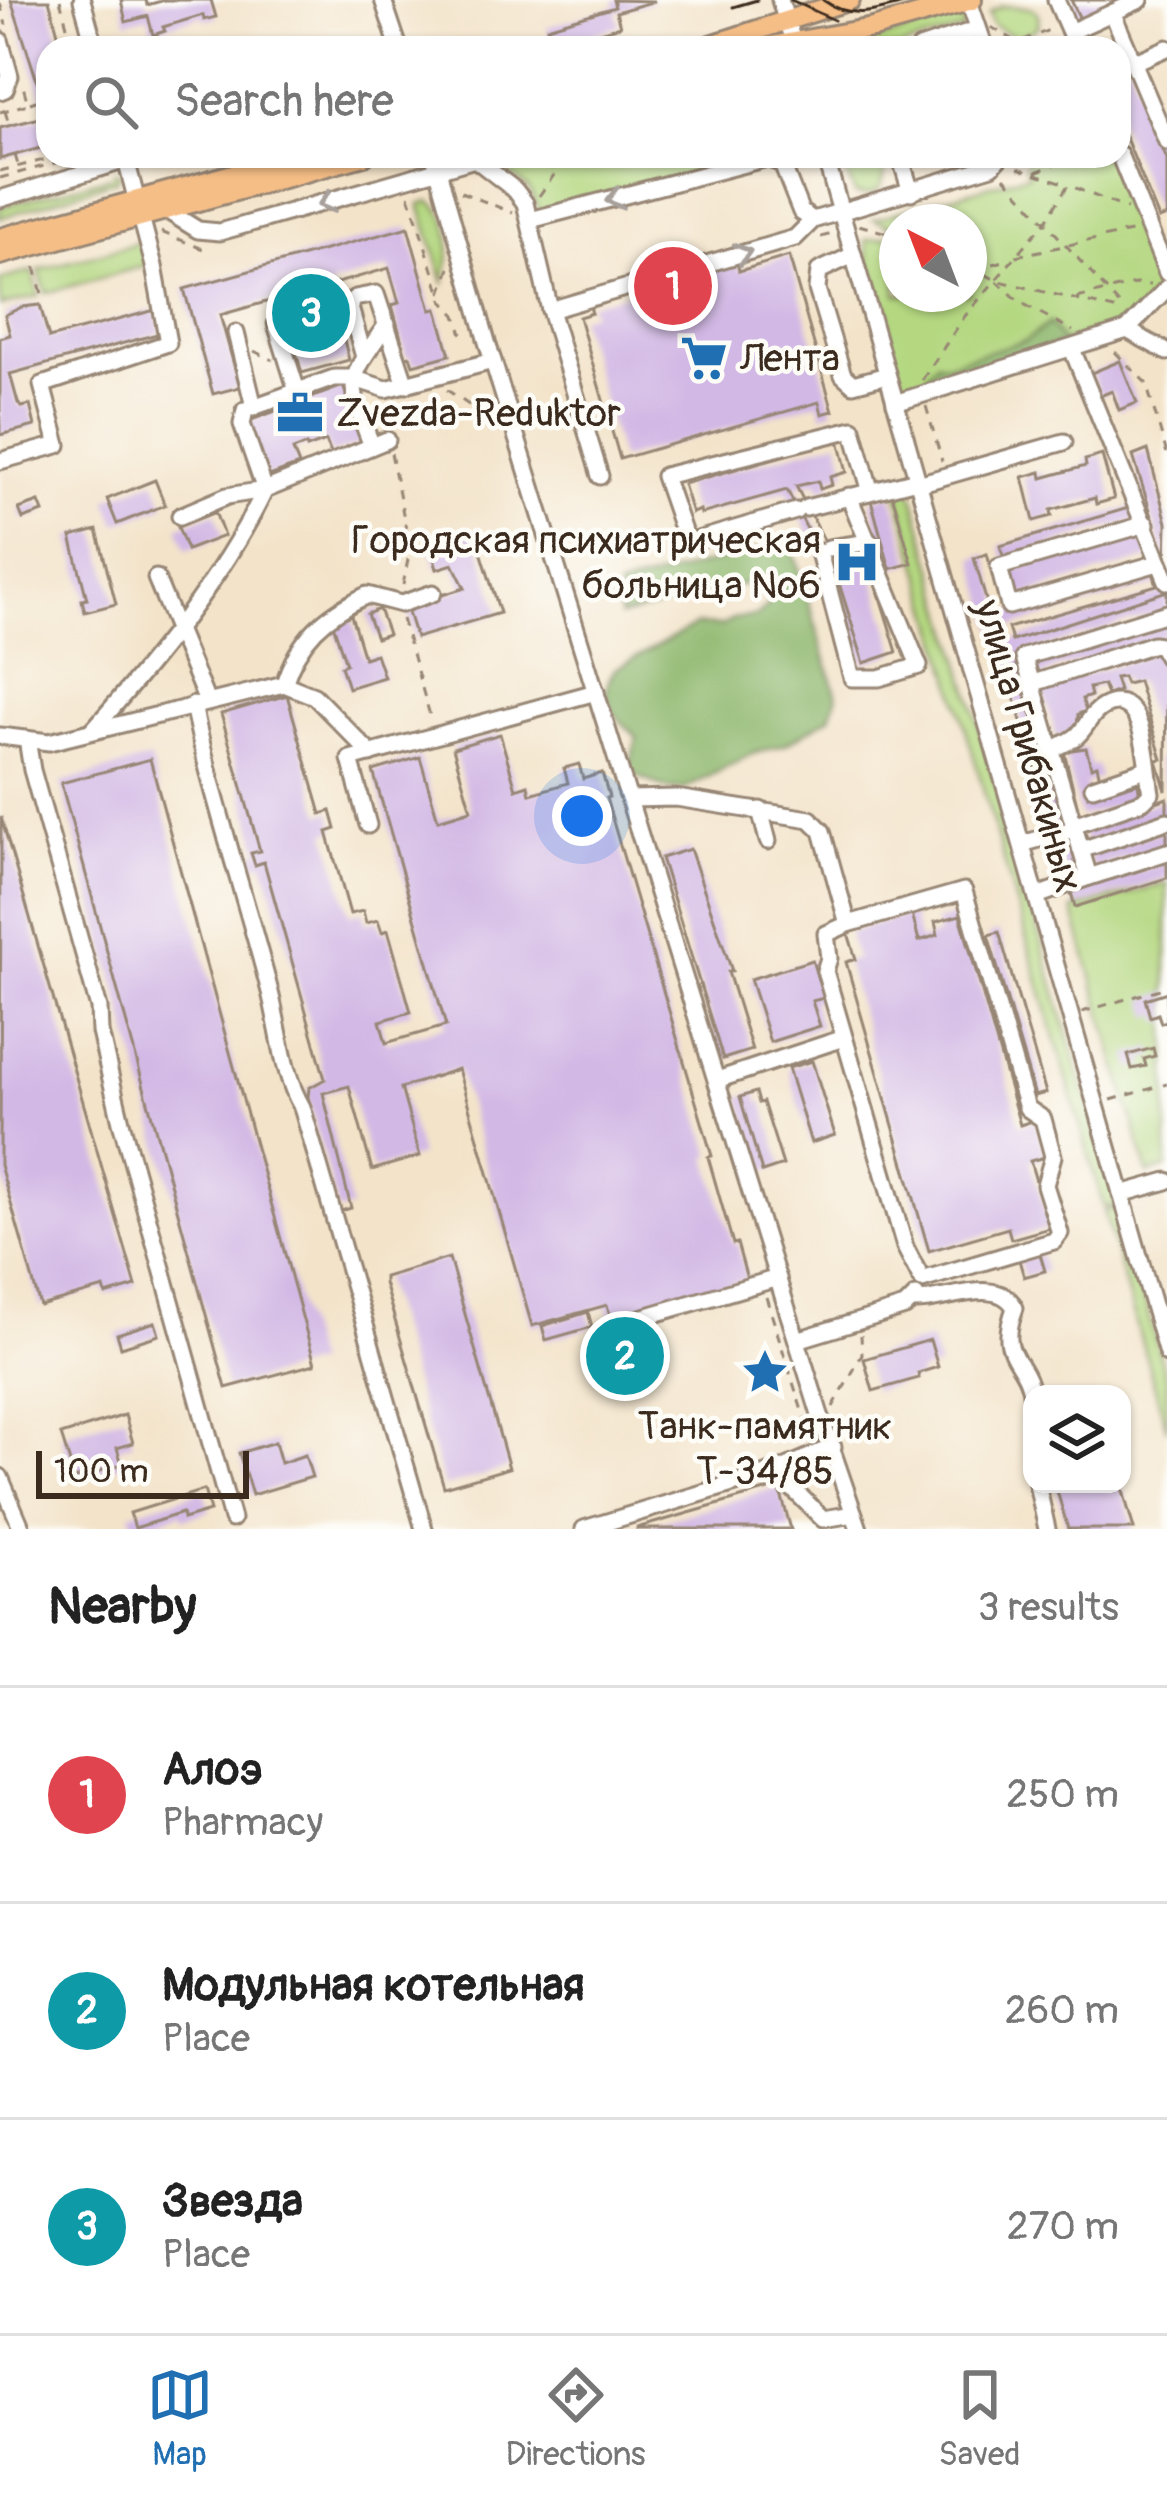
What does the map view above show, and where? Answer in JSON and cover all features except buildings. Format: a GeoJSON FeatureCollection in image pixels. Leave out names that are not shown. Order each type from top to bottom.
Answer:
{"type":"FeatureCollection","features":[{"type":"Feature","properties":{"kind":"main road"},"geometry":{"type":"LineString","coordinates":[[795,36],[850,0]]}},
{"type":"Feature","properties":{"kind":"main road"},"geometry":{"type":"LineString","coordinates":[[808,36],[874,28],[970,1]]}},
{"type":"Feature","properties":{"kind":"main road"},"geometry":{"type":"LineString","coordinates":[[0,255],[262,168]]}},
{"type":"Feature","properties":{"kind":"main road"},"geometry":{"type":"LineString","coordinates":[[0,238],[139,209],[166,210],[320,168]]}},
{"type":"Feature","properties":{"kind":"street"},"geometry":{"type":"LineString","coordinates":[[82,0],[92,36]]}},
{"type":"Feature","properties":{"kind":"street"},"geometry":{"type":"LineString","coordinates":[[383,0],[395,36]]}},
{"type":"Feature","properties":{"kind":"street"},"geometry":{"type":"LineString","coordinates":[[780,0],[791,36]]}},
{"type":"Feature","properties":{"kind":"street"},"geometry":{"type":"LineString","coordinates":[[1056,0],[1069,35],[1140,0]]}},
{"type":"Feature","properties":{"kind":"street"},"geometry":{"type":"LineString","coordinates":[[970,1],[984,36]]}},
{"type":"Feature","properties":{"kind":"street"},"geometry":{"type":"LineString","coordinates":[[1112,14],[1123,36]]}},
{"type":"Feature","properties":{"kind":"street"},"geometry":{"type":"LineString","coordinates":[[958,36],[983,28]]}},
{"type":"Feature","properties":{"kind":"street"},"geometry":{"type":"LineString","coordinates":[[0,40],[10,76],[0,91]]}},
{"type":"Feature","properties":{"kind":"street"},"geometry":{"type":"LineString","coordinates":[[1135,62],[1167,48]]}},
{"type":"Feature","properties":{"kind":"street"},"geometry":{"type":"LineString","coordinates":[[1131,54],[1167,142]]}},
{"type":"Feature","properties":{"kind":"street"},"geometry":{"type":"LineString","coordinates":[[0,199],[95,168]]}},
{"type":"Feature","properties":{"kind":"street"},"geometry":{"type":"LineString","coordinates":[[0,461],[58,445],[42,385],[168,343],[128,168]]}},
{"type":"Feature","properties":{"kind":"street"},"geometry":{"type":"LineString","coordinates":[[488,168],[525,203],[550,310],[600,476]]}},
{"type":"Feature","properties":{"kind":"street"},"geometry":{"type":"LineString","coordinates":[[530,220],[729,168]]}},
{"type":"Feature","properties":{"kind":"street"},"geometry":{"type":"LineString","coordinates":[[783,168],[809,225]]}},
{"type":"Feature","properties":{"kind":"street","name":"улица Грибакиных"},"geometry":{"type":"LineString","coordinates":[[828,168],[1167,1354]]}},
{"type":"Feature","properties":{"kind":"street"},"geometry":{"type":"LineString","coordinates":[[904,168],[911,193]]}},
{"type":"Feature","properties":{"kind":"street"},"geometry":{"type":"LineString","coordinates":[[550,310],[794,238],[809,225],[986,168]]}},
{"type":"Feature","properties":{"kind":"street"},"geometry":{"type":"LineString","coordinates":[[1125,168],[1167,273]]}},
{"type":"Feature","properties":{"kind":"street"},"geometry":{"type":"LineString","coordinates":[[166,210],[198,230],[220,232],[438,170],[717,1080],[770,1281],[797,1340],[812,1417],[856,1521],[823,1519],[790,1486],[782,1469]]}},
{"type":"Feature","properties":{"kind":"street"},"geometry":{"type":"LineString","coordinates":[[853,256],[818,271],[817,289],[843,375],[853,384],[887,375]]}},
{"type":"Feature","properties":{"kind":"street"},"geometry":{"type":"LineString","coordinates":[[895,404],[923,402],[1127,331],[1159,287]]}},
{"type":"Feature","properties":{"kind":"street"},"geometry":{"type":"LineString","coordinates":[[364,357],[349,309],[351,301],[376,294],[401,386]]}},
{"type":"Feature","properties":{"kind":"street"},"geometry":{"type":"LineString","coordinates":[[276,324],[297,392]]}},
{"type":"Feature","properties":{"kind":"street"},"geometry":{"type":"LineString","coordinates":[[181,516],[227,496],[265,490],[379,443],[353,397],[352,378],[387,324]]}},
{"type":"Feature","properties":{"kind":"street"},"geometry":{"type":"LineString","coordinates":[[1127,331],[1167,352]]}},
{"type":"Feature","properties":{"kind":"street"},"geometry":{"type":"LineString","coordinates":[[237,338],[254,406]]}},
{"type":"Feature","properties":{"kind":"street"},"geometry":{"type":"LineString","coordinates":[[1080,347],[1167,581]]}},
{"type":"Feature","properties":{"kind":"street"},"geometry":{"type":"LineString","coordinates":[[92,730],[177,632],[247,527],[265,490],[242,424],[245,410],[334,378],[352,378],[376,387],[401,386],[493,361]]}},
{"type":"Feature","properties":{"kind":"street"},"geometry":{"type":"LineString","coordinates":[[870,489],[853,429],[664,476],[686,540],[694,541],[870,489],[946,476],[1064,442]]}},
{"type":"Feature","properties":{"kind":"street"},"geometry":{"type":"LineString","coordinates":[[849,496],[870,542],[919,666],[879,678],[852,678],[824,550],[870,542]]}},
{"type":"Feature","properties":{"kind":"street"},"geometry":{"type":"LineString","coordinates":[[1146,524],[998,567],[1010,606],[1158,563]]}},
{"type":"Feature","properties":{"kind":"street"},"geometry":{"type":"LineString","coordinates":[[156,578],[200,703],[202,756],[270,992],[291,1088],[302,1107],[424,1529]]}},
{"type":"Feature","properties":{"kind":"street"},"geometry":{"type":"LineString","coordinates":[[284,684],[293,656],[338,610],[367,595],[401,604],[433,593]]}},
{"type":"Feature","properties":{"kind":"street"},"geometry":{"type":"LineString","coordinates":[[1089,877],[1024,657],[1167,613]]}},
{"type":"Feature","properties":{"kind":"street"},"geometry":{"type":"LineString","coordinates":[[1031,684],[1153,644],[1160,644],[1167,657]]}},
{"type":"Feature","properties":{"kind":"street"},"geometry":{"type":"LineString","coordinates":[[0,736],[49,742],[284,684],[314,696],[370,754]]}},
{"type":"Feature","properties":{"kind":"street"},"geometry":{"type":"LineString","coordinates":[[350,759],[596,692]]}},
{"type":"Feature","properties":{"kind":"street"},"geometry":{"type":"LineString","coordinates":[[1022,844],[1143,801],[1150,793],[1144,734],[1138,718],[1119,703],[1107,705],[1078,735],[1051,750]]}},
{"type":"Feature","properties":{"kind":"street"},"geometry":{"type":"LineString","coordinates":[[339,722],[368,825]]}},
{"type":"Feature","properties":{"kind":"street"},"geometry":{"type":"LineString","coordinates":[[27,739],[99,1008],[121,1122],[232,1520]]}},
{"type":"Feature","properties":{"kind":"street"},"geometry":{"type":"LineString","coordinates":[[1094,787],[1146,769]]}},
{"type":"Feature","properties":{"kind":"street"},"geometry":{"type":"LineString","coordinates":[[630,799],[676,798],[803,816],[817,824],[848,924]]}},
{"type":"Feature","properties":{"kind":"street"},"geometry":{"type":"LineString","coordinates":[[760,810],[767,841]]}},
{"type":"Feature","properties":{"kind":"street"},"geometry":{"type":"LineString","coordinates":[[1081,850],[1167,821]]}},
{"type":"Feature","properties":{"kind":"street"},"geometry":{"type":"LineString","coordinates":[[1036,896],[1167,852]]}},
{"type":"Feature","properties":{"kind":"street"},"geometry":{"type":"LineString","coordinates":[[915,1301],[922,1280],[905,1247],[824,971],[829,958],[826,934],[964,891],[1028,1108],[1043,1119],[1053,1156],[1046,1185],[1060,1233],[1054,1241],[922,1280]]}},
{"type":"Feature","properties":{"kind":"street"},"geometry":{"type":"LineString","coordinates":[[717,1080],[844,1038]]}},
{"type":"Feature","properties":{"kind":"street"},"geometry":{"type":"LineString","coordinates":[[1121,1194],[1167,1181]]}},
{"type":"Feature","properties":{"kind":"street"},"geometry":{"type":"LineString","coordinates":[[606,1328],[770,1281]]}},
{"type":"Feature","properties":{"kind":"street"},"geometry":{"type":"LineString","coordinates":[[797,1340],[915,1301],[1002,1292],[1015,1308],[1008,1345],[1013,1360],[1026,1372],[1029,1385]]}},
{"type":"Feature","properties":{"kind":"street"},"geometry":{"type":"LineString","coordinates":[[591,1528],[782,1469],[825,1451]]}},
{"type":"Feature","properties":{"kind":"street"},"geometry":{"type":"LineString","coordinates":[[0,1477],[22,1529]]}},
{"type":"Feature","properties":{"kind":"street"},"geometry":{"type":"LineString","coordinates":[[1038,1493],[1047,1529]]}},
{"type":"Feature","properties":{"kind":"path"},"geometry":{"type":"LineString","coordinates":[[60,0],[69,36]]}},
{"type":"Feature","properties":{"kind":"path"},"geometry":{"type":"LineString","coordinates":[[1,10],[12,2]]}},
{"type":"Feature","properties":{"kind":"path"},"geometry":{"type":"LineString","coordinates":[[983,28],[999,36]]}},
{"type":"Feature","properties":{"kind":"path"},"geometry":{"type":"LineString","coordinates":[[28,104],[36,101]]}},
{"type":"Feature","properties":{"kind":"path"},"geometry":{"type":"LineString","coordinates":[[5,110],[8,125]]}},
{"type":"Feature","properties":{"kind":"path"},"geometry":{"type":"LineString","coordinates":[[15,154],[18,167]]}},
{"type":"Feature","properties":{"kind":"path"},"geometry":{"type":"LineString","coordinates":[[0,175],[36,162]]}},
{"type":"Feature","properties":{"kind":"path"},"geometry":{"type":"LineString","coordinates":[[0,175],[36,167]]}},
{"type":"Feature","properties":{"kind":"path"},"geometry":{"type":"LineString","coordinates":[[535,202],[550,168]]}},
{"type":"Feature","properties":{"kind":"path"},"geometry":{"type":"LineString","coordinates":[[1018,168],[1127,209],[1141,208]]}},
{"type":"Feature","properties":{"kind":"path"},"geometry":{"type":"LineString","coordinates":[[1035,173],[1047,168]]}},
{"type":"Feature","properties":{"kind":"path"},"geometry":{"type":"LineString","coordinates":[[438,170],[530,220]]}},
{"type":"Feature","properties":{"kind":"path"},"geometry":{"type":"LineString","coordinates":[[987,275],[1125,311],[1005,177]]}},
{"type":"Feature","properties":{"kind":"path"},"geometry":{"type":"LineString","coordinates":[[946,476],[919,386],[995,279],[1046,221],[1068,185]]}},
{"type":"Feature","properties":{"kind":"path"},"geometry":{"type":"LineString","coordinates":[[410,195],[443,302],[457,315],[462,334]]}},
{"type":"Feature","properties":{"kind":"path"},"geometry":{"type":"LineString","coordinates":[[859,225],[879,231]]}},
{"type":"Feature","properties":{"kind":"path"},"geometry":{"type":"LineString","coordinates":[[987,264],[1149,227]]}},
{"type":"Feature","properties":{"kind":"path"},"geometry":{"type":"LineString","coordinates":[[161,232],[203,249]]}},
{"type":"Feature","properties":{"kind":"path"},"geometry":{"type":"LineString","coordinates":[[35,267],[43,298]]}},
{"type":"Feature","properties":{"kind":"path"},"geometry":{"type":"LineString","coordinates":[[995,279],[1020,302],[1059,322],[1080,347]]}},
{"type":"Feature","properties":{"kind":"path"},"geometry":{"type":"LineString","coordinates":[[1075,298],[1106,290],[1159,287]]}},
{"type":"Feature","properties":{"kind":"path"},"geometry":{"type":"LineString","coordinates":[[237,338],[290,369]]}},
{"type":"Feature","properties":{"kind":"path"},"geometry":{"type":"LineString","coordinates":[[1113,350],[1146,383],[1167,454]]}},
{"type":"Feature","properties":{"kind":"path"},"geometry":{"type":"LineString","coordinates":[[436,378],[443,388],[502,428]]}},
{"type":"Feature","properties":{"kind":"path"},"geometry":{"type":"LineString","coordinates":[[379,443],[401,386]]}},
{"type":"Feature","properties":{"kind":"path"},"geometry":{"type":"LineString","coordinates":[[1071,1016],[1167,987]]}},
{"type":"Feature","properties":{"kind":"path"},"geometry":{"type":"LineString","coordinates":[[1096,1105],[1167,1084]]}},
{"type":"Feature","properties":{"kind":"path"},"geometry":{"type":"LineString","coordinates":[[770,1281],[825,1451]]}},
{"type":"Feature","properties":{"kind":"path"},"geometry":{"type":"LineString","coordinates":[[812,1417],[831,1411],[862,1354],[858,1321]]}},
{"type":"Feature","properties":{"kind":"green space"},"geometry":{"type":"Polygon","coordinates":[[[1002,6],[1032,8],[1039,26],[1024,36],[1013,36],[992,25],[989,13],[1002,6]]]}},
{"type":"Feature","properties":{"kind":"green space"},"geometry":{"type":"Polygon","coordinates":[[[963,20],[964,30],[942,36],[890,36],[963,20]]]}},
{"type":"Feature","properties":{"kind":"green space"},"geometry":{"type":"Polygon","coordinates":[[[503,168],[716,168],[541,213],[529,189],[503,168]]]}},
{"type":"Feature","properties":{"kind":"green space"},"geometry":{"type":"Polygon","coordinates":[[[845,168],[884,168],[877,190],[855,194],[845,168]]]}},
{"type":"Feature","properties":{"kind":"green space"},"geometry":{"type":"Polygon","coordinates":[[[1026,168],[1115,168],[1160,278],[1155,293],[1133,321],[907,387],[896,373],[886,312],[987,312],[987,204],[926,204],[1029,174],[1026,168]]]}},
{"type":"Feature","properties":{"kind":"green space"},"geometry":{"type":"Polygon","coordinates":[[[121,174],[116,180],[0,218],[0,207],[121,174]]]}},
{"type":"Feature","properties":{"kind":"green space"},"geometry":{"type":"Polygon","coordinates":[[[430,201],[448,227],[450,250],[444,282],[420,204],[430,201]]]}},
{"type":"Feature","properties":{"kind":"green space"},"geometry":{"type":"Polygon","coordinates":[[[879,238],[879,288],[869,261],[866,240],[879,238]]]}},
{"type":"Feature","properties":{"kind":"green space"},"geometry":{"type":"Polygon","coordinates":[[[141,242],[148,265],[46,293],[39,270],[141,242]]]}},
{"type":"Feature","properties":{"kind":"green space"},"geometry":{"type":"Polygon","coordinates":[[[32,271],[39,296],[0,306],[0,280],[32,271]]]}},
{"type":"Feature","properties":{"kind":"green space"},"geometry":{"type":"Polygon","coordinates":[[[1050,323],[1063,343],[928,382],[928,373],[937,362],[1025,341],[1050,323]]]}},
{"type":"Feature","properties":{"kind":"green space"},"geometry":{"type":"Polygon","coordinates":[[[897,490],[912,492],[1117,1204],[1104,1208],[897,490]]]}},
{"type":"Feature","properties":{"kind":"green space"},"geometry":{"type":"Polygon","coordinates":[[[791,543],[837,696],[830,717],[784,745],[752,754],[685,789],[667,789],[628,772],[637,737],[616,715],[608,698],[615,669],[696,625],[722,626],[732,619],[757,616],[771,595],[767,586],[750,582],[620,617],[618,588],[791,543]]]}},
{"type":"Feature","properties":{"kind":"green space"},"geometry":{"type":"Polygon","coordinates":[[[1167,883],[1167,1168],[1148,1174],[1073,910],[1167,883]]]}},
{"type":"Feature","properties":{"kind":"green space"},"geometry":{"type":"Polygon","coordinates":[[[1118,1207],[1167,1381],[1167,1430],[1104,1212],[1118,1207]]]}},
{"type":"Feature","properties":{"kind":"tram line"},"geometry":{"type":"LineString","coordinates":[[733,7],[757,0]]}},
{"type":"Feature","properties":{"kind":"tram line"},"geometry":{"type":"LineString","coordinates":[[791,0],[834,20]]}},
{"type":"Feature","properties":{"kind":"tram line"},"geometry":{"type":"LineString","coordinates":[[823,0],[857,12],[917,0]]}},
{"type":"Feature","properties":{"kind":"place","name":"Алоэ"},"geometry":{"type":"Point","coordinates":[673,286]}},
{"type":"Feature","properties":{"kind":"place","name":"Звезда"},"geometry":{"type":"Point","coordinates":[311,313]}},
{"type":"Feature","properties":{"kind":"place","name":"Лента"},"geometry":{"type":"Point","coordinates":[704,358]}},
{"type":"Feature","properties":{"kind":"place","name":"Zvezda-Reduktor"},"geometry":{"type":"Point","coordinates":[300,413]}},
{"type":"Feature","properties":{"kind":"place","name":"Городская психиатрическая больница №6"},"geometry":{"type":"Point","coordinates":[857,562]}},
{"type":"Feature","properties":{"kind":"place","name":"Модульная котельная"},"geometry":{"type":"Point","coordinates":[625,1356]}},
{"type":"Feature","properties":{"kind":"place","name":"Танк-памятник Т-34/85"},"geometry":{"type":"Point","coordinates":[765,1372]}}]}
